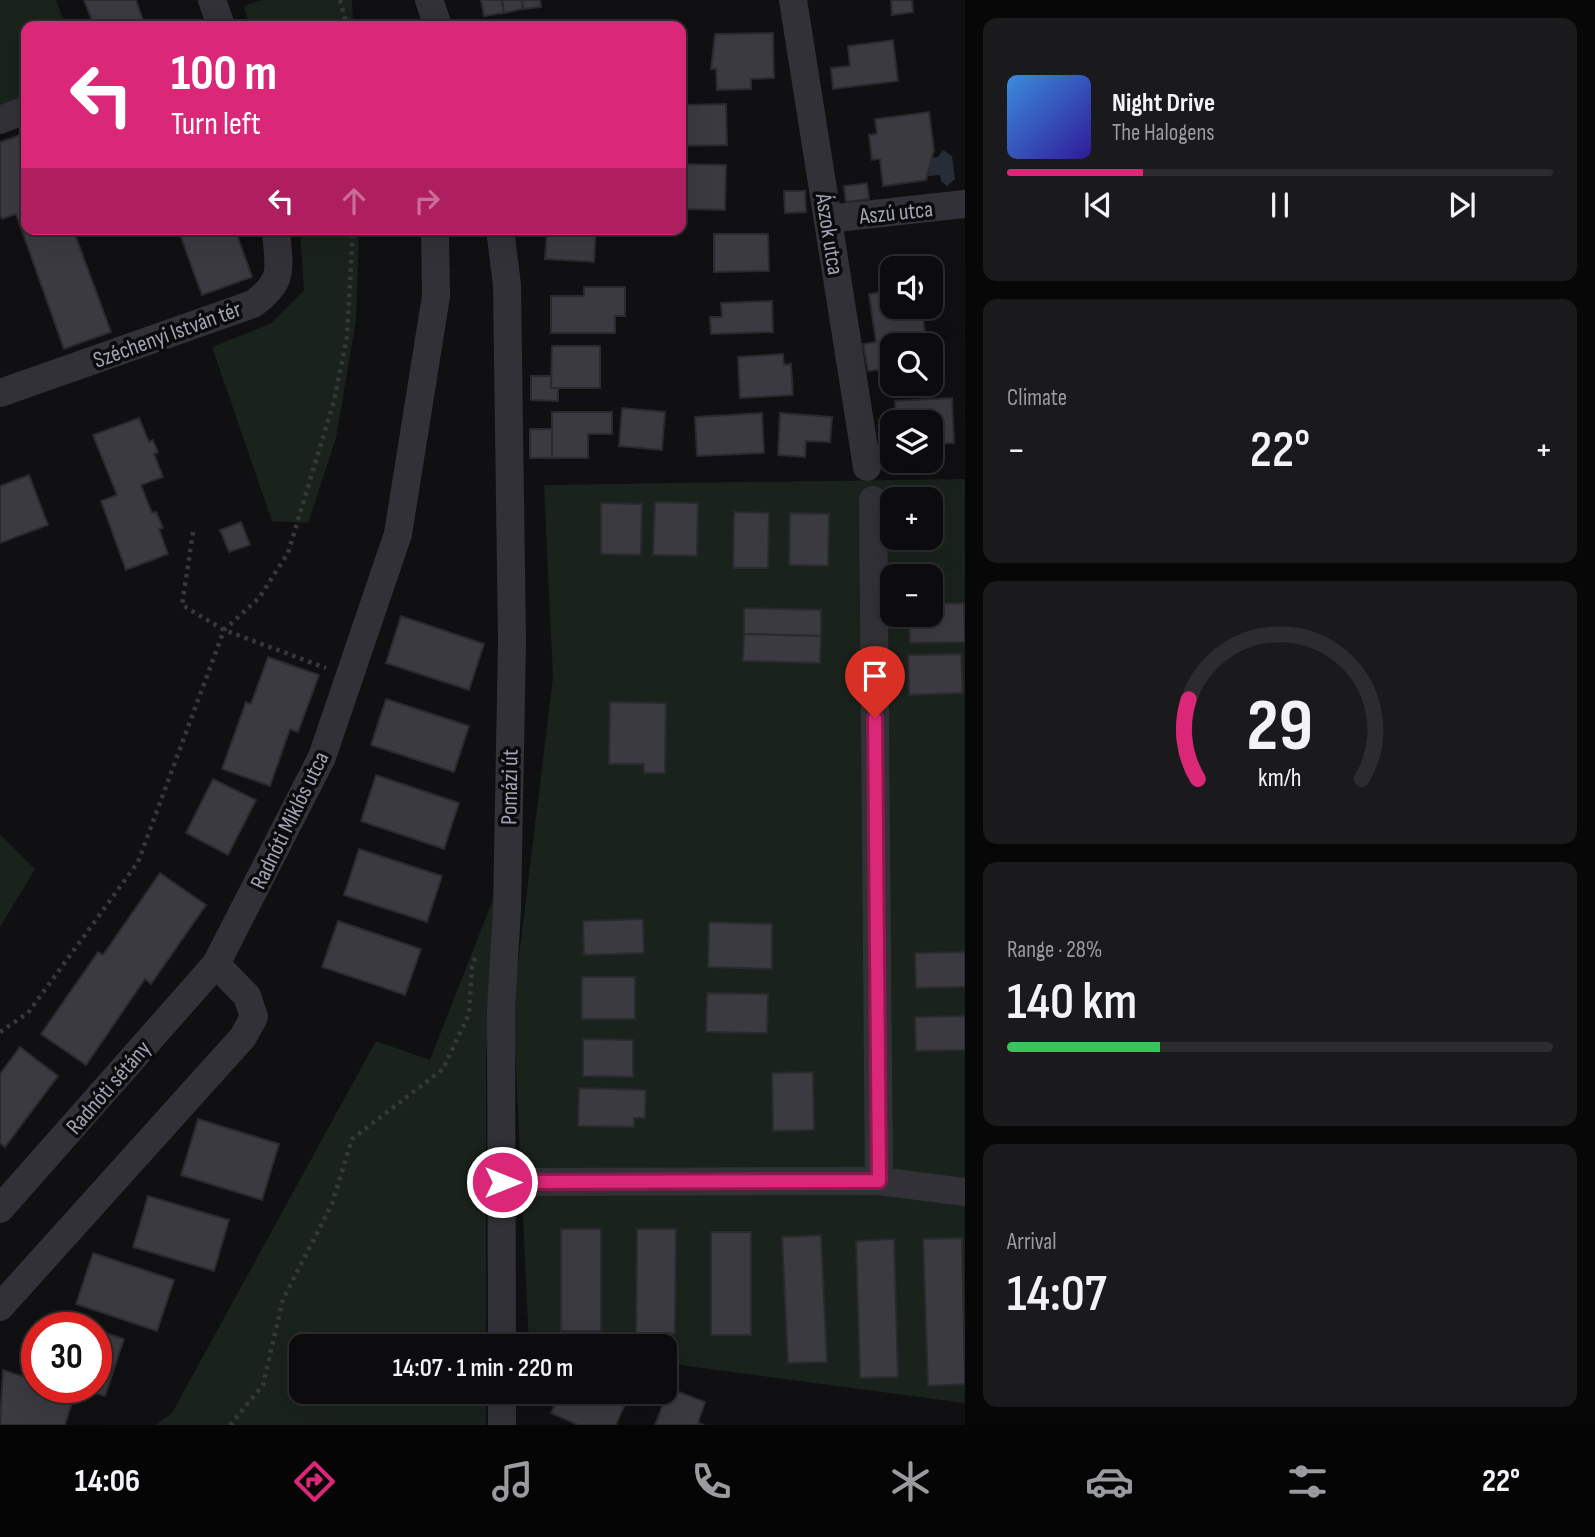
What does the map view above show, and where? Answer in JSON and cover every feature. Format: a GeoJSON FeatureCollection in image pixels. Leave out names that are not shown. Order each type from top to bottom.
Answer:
{"type":"FeatureCollection","features":[{"type":"Feature","properties":{"kind":"street"},"geometry":{"type":"LineString","coordinates":[[212,0],[219,21]]}},
{"type":"Feature","properties":{"kind":"street","name":"Ászok utca"},"geometry":{"type":"LineString","coordinates":[[793,0],[867,467]]}},
{"type":"Feature","properties":{"kind":"street"},"geometry":{"type":"LineString","coordinates":[[0,120],[21,112]]}},
{"type":"Feature","properties":{"kind":"street","name":"Aszú utca"},"geometry":{"type":"LineString","coordinates":[[828,219],[965,204]]}},
{"type":"Feature","properties":{"kind":"street","name":"Széchenyi István tér"},"geometry":{"type":"LineString","coordinates":[[0,393],[253,304],[271,290],[279,274],[276,235]]}},
{"type":"Feature","properties":{"kind":"street","name":"Radnóti Miklós utca"},"geometry":{"type":"LineString","coordinates":[[216,964],[322,757],[398,534],[436,296],[435,235]]}},
{"type":"Feature","properties":{"kind":"street","name":"Pomázi út"},"geometry":{"type":"LineString","coordinates":[[501,235],[507,285],[512,642],[507,910],[501,1009],[502,1334]]}},
{"type":"Feature","properties":{"kind":"street"},"geometry":{"type":"LineString","coordinates":[[873,500],[879,1181]]}},
{"type":"Feature","properties":{"kind":"street"},"geometry":{"type":"LineString","coordinates":[[0,1307],[243,1037],[254,1017],[247,996],[216,964]]}},
{"type":"Feature","properties":{"kind":"street","name":"Radnóti sétány"},"geometry":{"type":"LineString","coordinates":[[0,1209],[216,964]]}},
{"type":"Feature","properties":{"kind":"street"},"geometry":{"type":"LineString","coordinates":[[502,1182],[879,1181],[965,1192]]}},
{"type":"Feature","properties":{"kind":"street"},"geometry":{"type":"LineString","coordinates":[[502,1404],[502,1425]]}},
{"type":"Feature","properties":{"kind":"path"},"geometry":{"type":"LineString","coordinates":[[340,0],[344,5],[346,21]]}},
{"type":"Feature","properties":{"kind":"path"},"geometry":{"type":"LineString","coordinates":[[0,1031],[28,1013],[138,862],[224,630],[259,598],[288,553],[334,401],[347,337],[353,235]]}},
{"type":"Feature","properties":{"kind":"path"},"geometry":{"type":"LineString","coordinates":[[194,532],[182,605],[224,630],[349,676]]}},
{"type":"Feature","properties":{"kind":"path"},"geometry":{"type":"LineString","coordinates":[[230,1425],[262,1385],[283,1299],[332,1205],[352,1139],[443,1069],[469,1014],[472,965],[479,947]]}},
{"type":"Feature","properties":{"kind":"shaded area"},"geometry":{"type":"Polygon","coordinates":[[[0,0],[56,0],[64,21],[21,21],[21,103],[0,110],[0,0]]]}},
{"type":"Feature","properties":{"kind":"shaded area"},"geometry":{"type":"Polygon","coordinates":[[[263,0],[352,0],[353,21],[248,21],[244,6],[263,0]]]}},
{"type":"Feature","properties":{"kind":"shaded area"},"geometry":{"type":"Polygon","coordinates":[[[943,150],[952,156],[955,179],[947,186],[941,181],[940,175],[928,176],[932,158],[938,157],[943,150]]]}},
{"type":"Feature","properties":{"kind":"shaded area"},"geometry":{"type":"Polygon","coordinates":[[[300,235],[359,235],[356,320],[336,438],[308,523],[272,521],[212,347],[272,323],[304,291],[300,235]]]}},
{"type":"Feature","properties":{"kind":"shaded area"},"geometry":{"type":"Polygon","coordinates":[[[965,479],[965,1403],[677,1365],[677,1334],[529,1334],[513,1005],[553,678],[544,485],[965,479]]]}},
{"type":"Feature","properties":{"kind":"shaded area"},"geometry":{"type":"Polygon","coordinates":[[[0,835],[35,869],[0,927],[0,835]]]}},
{"type":"Feature","properties":{"kind":"shaded area"},"geometry":{"type":"Polygon","coordinates":[[[501,879],[486,1056],[486,1334],[289,1334],[289,1404],[486,1404],[486,1425],[156,1425],[172,1413],[376,1041],[430,1060],[501,879]]]}},
{"type":"Feature","properties":{"kind":"building"},"geometry":{"type":"Polygon","coordinates":[[[84,0],[136,0],[143,21],[92,21],[84,0]]]}},
{"type":"Feature","properties":{"kind":"building"},"geometry":{"type":"Polygon","coordinates":[[[481,0],[502,0],[504,13],[484,16],[481,0]]]}},
{"type":"Feature","properties":{"kind":"building"},"geometry":{"type":"Polygon","coordinates":[[[502,0],[522,0],[523,9],[504,13],[502,0]]]}},
{"type":"Feature","properties":{"kind":"building"},"geometry":{"type":"Polygon","coordinates":[[[522,0],[540,0],[541,7],[523,9],[522,0]]]}},
{"type":"Feature","properties":{"kind":"building"},"geometry":{"type":"Polygon","coordinates":[[[891,0],[912,0],[913,12],[892,15],[891,0]]]}},
{"type":"Feature","properties":{"kind":"building"},"geometry":{"type":"Polygon","coordinates":[[[773,33],[774,78],[751,79],[751,89],[717,90],[716,69],[711,69],[715,34],[773,33]]]}},
{"type":"Feature","properties":{"kind":"building"},"geometry":{"type":"Polygon","coordinates":[[[893,40],[898,81],[833,89],[831,68],[850,66],[848,46],[893,40]]]}},
{"type":"Feature","properties":{"kind":"building"},"geometry":{"type":"Polygon","coordinates":[[[726,104],[727,145],[686,146],[686,105],[726,104]]]}},
{"type":"Feature","properties":{"kind":"building"},"geometry":{"type":"Polygon","coordinates":[[[929,112],[934,150],[926,180],[883,186],[880,159],[872,160],[869,135],[877,134],[875,119],[929,112]]]}},
{"type":"Feature","properties":{"kind":"building"},"geometry":{"type":"Polygon","coordinates":[[[21,135],[21,228],[16,214],[2,219],[0,214],[0,142],[21,135]]]}},
{"type":"Feature","properties":{"kind":"building"},"geometry":{"type":"Polygon","coordinates":[[[686,164],[726,165],[725,210],[686,209],[686,164]]]}},
{"type":"Feature","properties":{"kind":"building"},"geometry":{"type":"Polygon","coordinates":[[[867,183],[869,199],[846,202],[844,186],[867,183]]]}},
{"type":"Feature","properties":{"kind":"building"},"geometry":{"type":"Polygon","coordinates":[[[784,191],[805,191],[806,212],[785,213],[784,191]]]}},
{"type":"Feature","properties":{"kind":"building"},"geometry":{"type":"Polygon","coordinates":[[[714,234],[768,234],[769,271],[714,272],[714,234]]]}},
{"type":"Feature","properties":{"kind":"building"},"geometry":{"type":"Polygon","coordinates":[[[23,235],[75,235],[111,332],[64,349],[23,235]]]}},
{"type":"Feature","properties":{"kind":"building"},"geometry":{"type":"Polygon","coordinates":[[[180,235],[237,235],[252,277],[202,295],[180,235]]]}},
{"type":"Feature","properties":{"kind":"building"},"geometry":{"type":"Polygon","coordinates":[[[547,235],[596,235],[594,262],[545,259],[547,235]]]}},
{"type":"Feature","properties":{"kind":"building"},"geometry":{"type":"Polygon","coordinates":[[[584,287],[625,287],[625,316],[615,316],[615,333],[551,333],[551,296],[584,296],[584,287]]]}},
{"type":"Feature","properties":{"kind":"building"},"geometry":{"type":"Polygon","coordinates":[[[880,292],[880,319],[923,319],[925,333],[880,333],[880,370],[868,371],[863,344],[876,342],[869,294],[880,292]]]}},
{"type":"Feature","properties":{"kind":"building"},"geometry":{"type":"Polygon","coordinates":[[[772,301],[773,332],[711,334],[710,317],[722,317],[721,303],[772,301]]]}},
{"type":"Feature","properties":{"kind":"building"},"geometry":{"type":"Polygon","coordinates":[[[552,346],[600,346],[600,388],[551,388],[552,346]]]}},
{"type":"Feature","properties":{"kind":"building"},"geometry":{"type":"Polygon","coordinates":[[[783,354],[784,365],[791,364],[793,395],[740,398],[738,357],[783,354]]]}},
{"type":"Feature","properties":{"kind":"building"},"geometry":{"type":"Polygon","coordinates":[[[531,376],[551,376],[551,388],[558,388],[558,401],[531,400],[531,376]]]}},
{"type":"Feature","properties":{"kind":"building"},"geometry":{"type":"Polygon","coordinates":[[[952,398],[954,443],[943,443],[943,410],[895,410],[895,401],[952,398]]]}},
{"type":"Feature","properties":{"kind":"building"},"geometry":{"type":"Polygon","coordinates":[[[622,408],[665,412],[662,450],[619,446],[622,408]]]}},
{"type":"Feature","properties":{"kind":"building"},"geometry":{"type":"Polygon","coordinates":[[[552,412],[612,412],[612,434],[588,434],[588,458],[552,458],[552,412]]]}},
{"type":"Feature","properties":{"kind":"building"},"geometry":{"type":"Polygon","coordinates":[[[762,413],[764,453],[697,456],[695,417],[762,413]]]}},
{"type":"Feature","properties":{"kind":"building"},"geometry":{"type":"Polygon","coordinates":[[[780,413],[832,417],[830,442],[806,441],[805,457],[778,455],[780,413]]]}},
{"type":"Feature","properties":{"kind":"building"},"geometry":{"type":"Polygon","coordinates":[[[139,418],[149,442],[153,440],[158,452],[154,454],[163,477],[141,485],[152,513],[156,512],[163,528],[159,529],[168,554],[126,570],[101,501],[117,495],[93,435],[139,418]]]}},
{"type":"Feature","properties":{"kind":"building"},"geometry":{"type":"Polygon","coordinates":[[[530,429],[552,429],[552,458],[530,458],[530,429]]]}},
{"type":"Feature","properties":{"kind":"building"},"geometry":{"type":"Polygon","coordinates":[[[29,475],[48,525],[0,543],[0,486],[29,475]]]}},
{"type":"Feature","properties":{"kind":"building"},"geometry":{"type":"Polygon","coordinates":[[[655,502],[698,503],[697,556],[653,555],[655,502]]]}},
{"type":"Feature","properties":{"kind":"building"},"geometry":{"type":"Polygon","coordinates":[[[601,503],[642,504],[641,555],[601,554],[601,503]]]}},
{"type":"Feature","properties":{"kind":"building"},"geometry":{"type":"Polygon","coordinates":[[[734,512],[769,513],[768,568],[733,568],[734,512]]]}},
{"type":"Feature","properties":{"kind":"building"},"geometry":{"type":"Polygon","coordinates":[[[790,513],[829,514],[828,566],[789,565],[790,513]]]}},
{"type":"Feature","properties":{"kind":"building"},"geometry":{"type":"Polygon","coordinates":[[[241,522],[250,545],[229,552],[220,530],[241,522]]]}},
{"type":"Feature","properties":{"kind":"building"},"geometry":{"type":"Polygon","coordinates":[[[964,603],[965,642],[910,643],[909,627],[943,627],[943,604],[964,603]]]}},
{"type":"Feature","properties":{"kind":"building"},"geometry":{"type":"Polygon","coordinates":[[[744,608],[821,610],[821,636],[744,634],[744,608]]]}},
{"type":"Feature","properties":{"kind":"building"},"geometry":{"type":"Polygon","coordinates":[[[401,616],[484,644],[469,690],[386,663],[401,616]]]}},
{"type":"Feature","properties":{"kind":"building"},"geometry":{"type":"Polygon","coordinates":[[[744,634],[821,636],[820,663],[743,661],[744,634]]]}},
{"type":"Feature","properties":{"kind":"building"},"geometry":{"type":"Polygon","coordinates":[[[961,654],[963,693],[909,695],[908,655],[961,654]]]}},
{"type":"Feature","properties":{"kind":"building"},"geometry":{"type":"Polygon","coordinates":[[[268,657],[319,675],[298,732],[290,729],[270,786],[222,769],[246,702],[251,704],[268,657]]]}},
{"type":"Feature","properties":{"kind":"building"},"geometry":{"type":"Polygon","coordinates":[[[386,699],[469,726],[454,772],[371,745],[386,699]]]}},
{"type":"Feature","properties":{"kind":"building"},"geometry":{"type":"Polygon","coordinates":[[[610,702],[666,703],[665,773],[644,773],[644,764],[609,764],[610,702]]]}},
{"type":"Feature","properties":{"kind":"building"},"geometry":{"type":"Polygon","coordinates":[[[376,775],[459,803],[444,849],[361,821],[376,775]]]}},
{"type":"Feature","properties":{"kind":"building"},"geometry":{"type":"Polygon","coordinates":[[[213,779],[256,800],[228,855],[186,833],[213,779]]]}},
{"type":"Feature","properties":{"kind":"building"},"geometry":{"type":"Polygon","coordinates":[[[359,849],[442,876],[427,922],[344,895],[359,849]]]}},
{"type":"Feature","properties":{"kind":"building"},"geometry":{"type":"Polygon","coordinates":[[[160,873],[206,905],[151,984],[145,979],[86,1065],[41,1034],[98,952],[103,955],[160,873]]]}},
{"type":"Feature","properties":{"kind":"building"},"geometry":{"type":"Polygon","coordinates":[[[643,919],[644,953],[584,955],[583,921],[643,919]]]}},
{"type":"Feature","properties":{"kind":"building"},"geometry":{"type":"Polygon","coordinates":[[[338,921],[421,949],[405,995],[322,967],[338,921]]]}},
{"type":"Feature","properties":{"kind":"building"},"geometry":{"type":"Polygon","coordinates":[[[709,922],[772,924],[772,969],[708,967],[709,922]]]}},
{"type":"Feature","properties":{"kind":"building"},"geometry":{"type":"Polygon","coordinates":[[[965,952],[965,987],[916,988],[915,953],[965,952]]]}},
{"type":"Feature","properties":{"kind":"building"},"geometry":{"type":"Polygon","coordinates":[[[582,977],[635,977],[635,1019],[582,1019],[582,977]]]}},
{"type":"Feature","properties":{"kind":"building"},"geometry":{"type":"Polygon","coordinates":[[[707,993],[768,994],[767,1033],[706,1032],[707,993]]]}},
{"type":"Feature","properties":{"kind":"building"},"geometry":{"type":"Polygon","coordinates":[[[965,1016],[965,1050],[916,1051],[915,1017],[965,1016]]]}},
{"type":"Feature","properties":{"kind":"building"},"geometry":{"type":"Polygon","coordinates":[[[583,1039],[633,1040],[633,1077],[583,1076],[583,1039]]]}},
{"type":"Feature","properties":{"kind":"building"},"geometry":{"type":"Polygon","coordinates":[[[20,1047],[58,1076],[5,1147],[0,1143],[0,1074],[20,1047]]]}},
{"type":"Feature","properties":{"kind":"building"},"geometry":{"type":"Polygon","coordinates":[[[813,1072],[814,1130],[773,1131],[772,1073],[813,1072]]]}},
{"type":"Feature","properties":{"kind":"building"},"geometry":{"type":"Polygon","coordinates":[[[579,1088],[646,1090],[645,1118],[634,1118],[634,1127],[578,1126],[579,1088]]]}},
{"type":"Feature","properties":{"kind":"building"},"geometry":{"type":"Polygon","coordinates":[[[198,1119],[279,1144],[262,1200],[181,1175],[198,1119]]]}},
{"type":"Feature","properties":{"kind":"building"},"geometry":{"type":"Polygon","coordinates":[[[148,1196],[229,1220],[214,1271],[133,1247],[148,1196]]]}},
{"type":"Feature","properties":{"kind":"building"},"geometry":{"type":"Polygon","coordinates":[[[561,1229],[601,1229],[601,1331],[561,1331],[561,1229]]]}},
{"type":"Feature","properties":{"kind":"building"},"geometry":{"type":"Polygon","coordinates":[[[637,1229],[676,1229],[675,1333],[636,1333],[637,1229]]]}},
{"type":"Feature","properties":{"kind":"building"},"geometry":{"type":"Polygon","coordinates":[[[711,1232],[751,1232],[751,1335],[711,1335],[711,1232]]]}},
{"type":"Feature","properties":{"kind":"building"},"geometry":{"type":"Polygon","coordinates":[[[821,1235],[827,1362],[788,1363],[782,1237],[821,1235]]]}},
{"type":"Feature","properties":{"kind":"building"},"geometry":{"type":"Polygon","coordinates":[[[962,1238],[965,1384],[928,1386],[923,1239],[962,1238]]]}},
{"type":"Feature","properties":{"kind":"building"},"geometry":{"type":"Polygon","coordinates":[[[894,1239],[898,1377],[860,1378],[856,1241],[894,1239]]]}},
{"type":"Feature","properties":{"kind":"building"},"geometry":{"type":"Polygon","coordinates":[[[93,1253],[174,1280],[157,1331],[112,1316],[112,1312],[100,1312],[76,1304],[93,1253]]]}},
{"type":"Feature","properties":{"kind":"building"},"geometry":{"type":"Polygon","coordinates":[[[112,1335],[124,1339],[112,1375],[112,1335]]]}},
{"type":"Feature","properties":{"kind":"building"},"geometry":{"type":"Polygon","coordinates":[[[3,1370],[21,1376],[21,1403],[72,1403],[65,1425],[0,1425],[3,1370]]]}},
{"type":"Feature","properties":{"kind":"building"},"geometry":{"type":"Polygon","coordinates":[[[677,1391],[705,1402],[698,1423],[704,1425],[655,1425],[663,1404],[677,1404],[677,1391]]]}},
{"type":"Feature","properties":{"kind":"building"},"geometry":{"type":"Polygon","coordinates":[[[555,1404],[625,1404],[616,1425],[578,1425],[551,1413],[555,1404]]]}},
{"type":"Feature","properties":{"kind":"route"},"geometry":{"type":"LineString","coordinates":[[502,1182],[879,1181],[875,718]]}}]}
